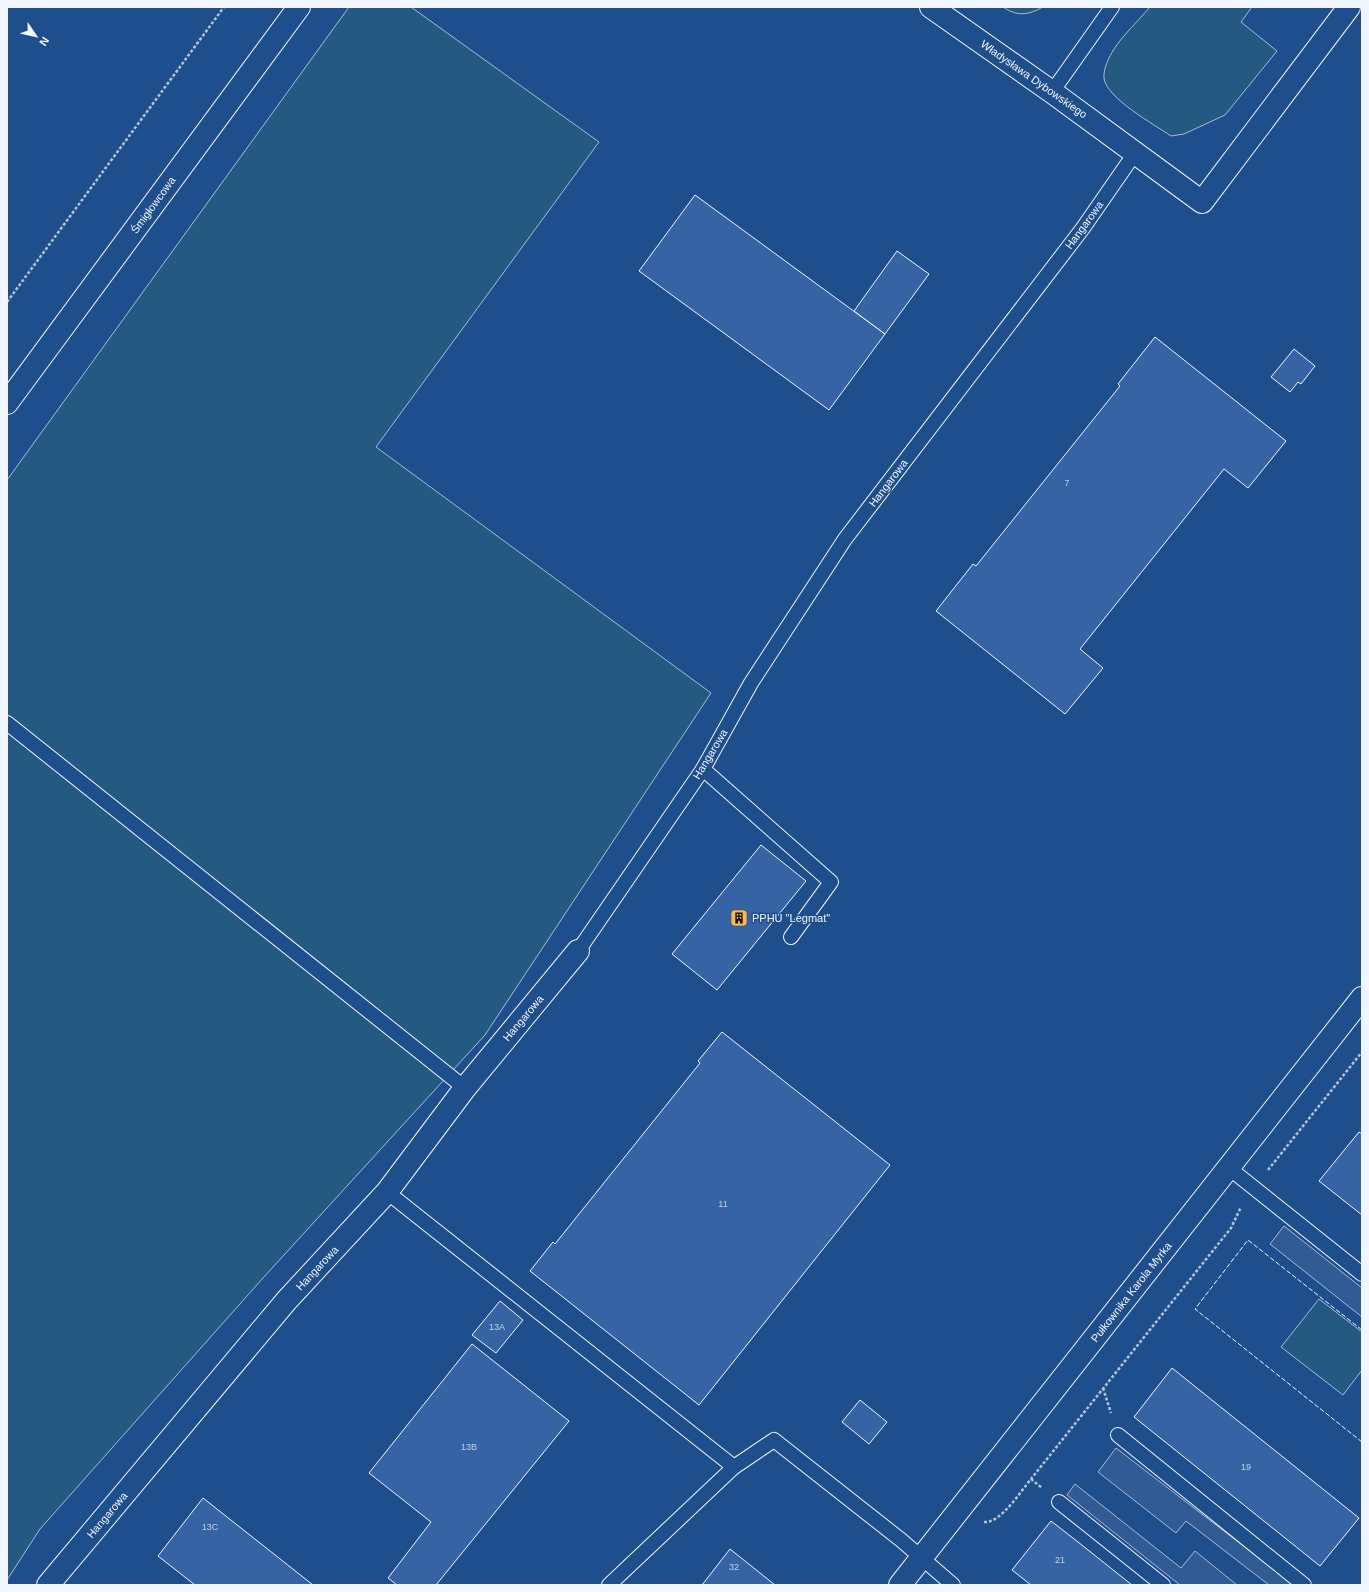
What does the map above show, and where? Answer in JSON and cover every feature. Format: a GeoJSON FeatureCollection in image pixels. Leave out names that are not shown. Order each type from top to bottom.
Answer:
{"type":"FeatureCollection","features":[{"type":"Feature","properties":{"kind":"street","name":"Śmigłowcowa"},"geometry":{"type":"LineString","coordinates":[[7,403],[299,7]]}},
{"type":"Feature","properties":{"kind":"street","name":"Władysława Dybowskiego"},"geometry":{"type":"LineString","coordinates":[[931,7],[1135,152]]}},
{"type":"Feature","properties":{"kind":"street"},"geometry":{"type":"LineString","coordinates":[[1135,152],[1202,202],[1348,7]]}},
{"type":"Feature","properties":{"kind":"street","name":"Hangarowa"},"geometry":{"type":"LineString","coordinates":[[48,1585],[287,1300],[387,1192],[465,1088],[578,951]]}},
{"type":"Feature","properties":{"kind":"street","name":"Pułkownika Karola Myrka"},"geometry":{"type":"LineString","coordinates":[[900,1585],[1362,998]]}},
{"type":"Feature","properties":{"kind":"lane"},"geometry":{"type":"LineString","coordinates":[[1052,92],[1112,7]]}},
{"type":"Feature","properties":{"kind":"lane","name":"Hangarowa"},"geometry":{"type":"LineString","coordinates":[[578,951],[703,769],[751,683],[845,540],[1083,228],[1135,152]]}},
{"type":"Feature","properties":{"kind":"lane"},"geometry":{"type":"LineString","coordinates":[[7,723],[465,1088]]}},
{"type":"Feature","properties":{"kind":"lane"},"geometry":{"type":"LineString","coordinates":[[703,769],[831,882],[791,937]]}},
{"type":"Feature","properties":{"kind":"lane"},"geometry":{"type":"LineString","coordinates":[[1229,1168],[1362,1274]]}},
{"type":"Feature","properties":{"kind":"lane"},"geometry":{"type":"LineString","coordinates":[[387,1192],[734,1468]]}},
{"type":"Feature","properties":{"kind":"lane"},"geometry":{"type":"LineString","coordinates":[[1118,1435],[1304,1585]]}},
{"type":"Feature","properties":{"kind":"lane"},"geometry":{"type":"LineString","coordinates":[[609,1585],[734,1468],[774,1440],[902,1540],[921,1559],[954,1585]]}},
{"type":"Feature","properties":{"kind":"lane"},"geometry":{"type":"LineString","coordinates":[[1059,1502],[1163,1585]]}},
{"type":"Feature","properties":{"kind":"path"},"geometry":{"type":"LineString","coordinates":[[7,302],[224,7]]}},
{"type":"Feature","properties":{"kind":"path"},"geometry":{"type":"LineString","coordinates":[[954,1518],[988,1523],[995,1520],[1003,1513],[1231,1228],[1243,1202],[1362,1052]]}},
{"type":"Feature","properties":{"kind":"shaded area"},"geometry":{"type":"Polygon","coordinates":[[[349,7],[411,7],[599,142],[376,447],[711,693],[485,1035],[263,1278],[40,1529],[7,1580],[7,480],[349,7]]]}},
{"type":"Feature","properties":{"kind":"shaded area"},"geometry":{"type":"Polygon","coordinates":[[[1003,7],[1043,7],[1033,12],[1018,14],[1003,7]]]}},
{"type":"Feature","properties":{"kind":"shaded area"},"geometry":{"type":"Polygon","coordinates":[[[1150,7],[1252,7],[1241,22],[1277,51],[1225,115],[1184,134],[1171,136],[1122,102],[1107,86],[1104,78],[1105,67],[1114,49],[1150,7]]]}},
{"type":"Feature","properties":{"kind":"shaded area"},"geometry":{"type":"Polygon","coordinates":[[[1284,1226],[1362,1288],[1362,1317],[1270,1244],[1284,1226]]]}},
{"type":"Feature","properties":{"kind":"shaded area"},"geometry":{"type":"Polygon","coordinates":[[[1319,1299],[1362,1332],[1362,1370],[1343,1395],[1281,1347],[1319,1299]]]}},
{"type":"Feature","properties":{"kind":"shaded area"},"geometry":{"type":"Polygon","coordinates":[[[1116,1448],[1294,1585],[1269,1585],[1186,1521],[1176,1533],[1098,1472],[1116,1448]]]}},
{"type":"Feature","properties":{"kind":"shaded area"},"geometry":{"type":"Polygon","coordinates":[[[1075,1484],[1181,1568],[1195,1551],[1237,1585],[1180,1585],[1067,1495],[1075,1484]]]}},
{"type":"Feature","properties":{"kind":"building"},"geometry":{"type":"Polygon","coordinates":[[[695,195],[885,334],[829,410],[639,271],[695,195]]]}},
{"type":"Feature","properties":{"kind":"building"},"geometry":{"type":"Polygon","coordinates":[[[897,251],[929,274],[885,334],[854,311],[897,251]]]}},
{"type":"Feature","properties":{"kind":"building"},"geometry":{"type":"Polygon","coordinates":[[[1155,337],[1286,441],[1248,488],[1224,469],[1080,649],[1103,668],[1065,714],[936,611],[973,564],[976,566],[1120,386],[1118,384],[1155,337]]]}},
{"type":"Feature","properties":{"kind":"building"},"geometry":{"type":"Polygon","coordinates":[[[1294,349],[1315,366],[1301,384],[1298,382],[1290,392],[1271,377],[1294,349]]]}},
{"type":"Feature","properties":{"kind":"building","name":"PPHU \"Legmat\""},"geometry":{"type":"Polygon","coordinates":[[[761,845],[806,881],[717,990],[672,954],[761,845]]]}},
{"type":"Feature","properties":{"kind":"building"},"geometry":{"type":"Polygon","coordinates":[[[722,1032],[890,1165],[699,1405],[530,1271],[553,1242],[555,1244],[700,1063],[698,1061],[722,1032]]]}},
{"type":"Feature","properties":{"kind":"building"},"geometry":{"type":"Polygon","coordinates":[[[1359,1132],[1362,1134],[1362,1215],[1319,1181],[1359,1132]]]}},
{"type":"Feature","properties":{"kind":"building"},"geometry":{"type":"Polygon","coordinates":[[[500,1301],[523,1320],[496,1353],[472,1335],[500,1301]]]}},
{"type":"Feature","properties":{"kind":"building"},"geometry":{"type":"Polygon","coordinates":[[[472,1344],[569,1421],[436,1585],[397,1585],[388,1578],[431,1522],[369,1473],[472,1344]]]}},
{"type":"Feature","properties":{"kind":"building"},"geometry":{"type":"Polygon","coordinates":[[[1172,1368],[1359,1518],[1320,1566],[1134,1417],[1172,1368]]]}},
{"type":"Feature","properties":{"kind":"building"},"geometry":{"type":"Polygon","coordinates":[[[860,1400],[887,1422],[869,1444],[842,1422],[860,1400]]]}},
{"type":"Feature","properties":{"kind":"building"},"geometry":{"type":"Polygon","coordinates":[[[203,1498],[313,1585],[195,1585],[158,1556],[203,1498]]]}},
{"type":"Feature","properties":{"kind":"building"},"geometry":{"type":"Polygon","coordinates":[[[1051,1521],[1132,1585],[1031,1585],[1012,1570],[1051,1521]]]}},
{"type":"Feature","properties":{"kind":"building"},"geometry":{"type":"Polygon","coordinates":[[[730,1549],[775,1585],[702,1585],[730,1549]]]}},
{"type":"Feature","properties":{"kind":"fence"},"geometry":{"type":"LineString","coordinates":[[1362,1330],[1248,1240],[1195,1309],[1362,1442]]}},
{"type":"Feature","properties":{"kind":"place","name":"PPHU \"Legmat\""},"geometry":{"type":"Point","coordinates":[739,918]}}]}
